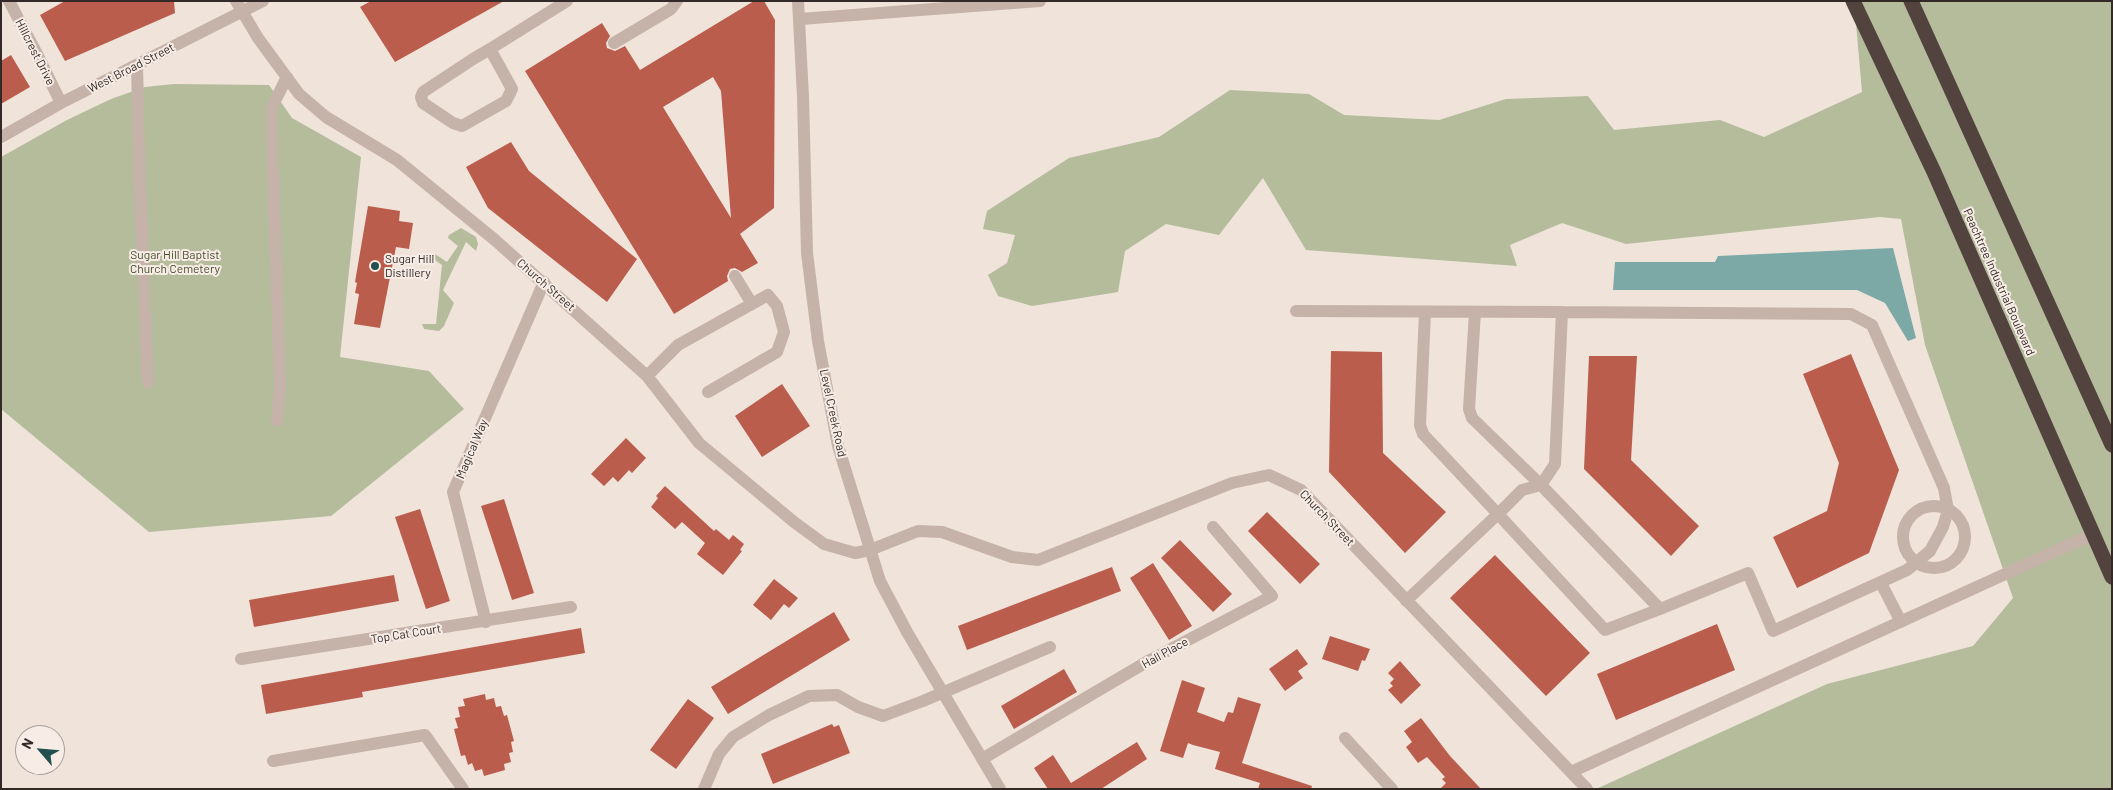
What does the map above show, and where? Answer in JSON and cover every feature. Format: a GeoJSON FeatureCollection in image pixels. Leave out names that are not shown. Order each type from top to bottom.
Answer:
{"type":"FeatureCollection","features":[{"type":"Feature","properties":{"kind":"highway","name":"Peachtree Industrial Boulevard"},"geometry":{"type":"LineString","coordinates":[[1853,1],[1934,172],[2112,577]]}},
{"type":"Feature","properties":{"kind":"highway"},"geometry":{"type":"LineString","coordinates":[[1911,1],[2112,445]]}},
{"type":"Feature","properties":{"kind":"street","name":"Hillcrest Drive"},"geometry":{"type":"LineString","coordinates":[[9,1],[61,103]]}},
{"type":"Feature","properties":{"kind":"street","name":"West Broad Street"},"geometry":{"type":"LineString","coordinates":[[1,137],[61,103],[137,65],[239,6],[263,1]]}},
{"type":"Feature","properties":{"kind":"street"},"geometry":{"type":"LineString","coordinates":[[490,48],[512,89],[506,101],[462,126],[453,123],[421,100],[423,92],[490,48],[567,1]]}},
{"type":"Feature","properties":{"kind":"street"},"geometry":{"type":"LineString","coordinates":[[614,42],[671,9],[677,1]]}},
{"type":"Feature","properties":{"kind":"street","name":"Level Creek Road"},"geometry":{"type":"LineString","coordinates":[[798,1],[807,253],[818,341],[838,446],[880,581],[942,692],[1000,789]]}},
{"type":"Feature","properties":{"kind":"street"},"geometry":{"type":"LineString","coordinates":[[800,19],[1040,1]]}},
{"type":"Feature","properties":{"kind":"street","name":"Church Street"},"geometry":{"type":"LineString","coordinates":[[239,6],[299,94],[326,117],[397,160],[544,282],[647,376],[699,443],[794,522],[824,544],[855,553],[870,550],[918,531],[942,532],[1012,557],[1038,560],[1232,483],[1269,475],[1301,490],[1587,789]]}},
{"type":"Feature","properties":{"kind":"street"},"geometry":{"type":"LineString","coordinates":[[137,65],[139,182],[148,382]]}},
{"type":"Feature","properties":{"kind":"street"},"geometry":{"type":"LineString","coordinates":[[277,421],[280,386],[271,109],[287,77]]}},
{"type":"Feature","properties":{"kind":"street"},"geometry":{"type":"LineString","coordinates":[[735,276],[752,304]]}},
{"type":"Feature","properties":{"kind":"street","name":"Magical Way"},"geometry":{"type":"LineString","coordinates":[[486,622],[453,492],[544,282]]}},
{"type":"Feature","properties":{"kind":"street"},"geometry":{"type":"LineString","coordinates":[[647,376],[678,345],[768,295],[777,306],[784,332],[777,352],[708,392]]}},
{"type":"Feature","properties":{"kind":"street"},"geometry":{"type":"LineString","coordinates":[[1296,311],[1851,314],[1872,325],[1944,488],[1948,510],[1943,527],[1930,551],[1918,564],[1881,583],[1773,631],[1748,573],[1605,630],[1423,434],[1420,425],[1425,312]]}},
{"type":"Feature","properties":{"kind":"street"},"geometry":{"type":"LineString","coordinates":[[1475,312],[1469,409],[1472,418],[1541,485],[1660,609]]}},
{"type":"Feature","properties":{"kind":"street"},"geometry":{"type":"LineString","coordinates":[[1406,601],[1522,490],[1541,485],[1554,464],[1562,312]]}},
{"type":"Feature","properties":{"kind":"street"},"geometry":{"type":"LineString","coordinates":[[1932,506],[1948,510],[1962,520],[1966,534],[1964,548],[1959,556],[1938,568],[1918,564],[1908,554],[1903,542],[1902,531],[1909,517],[1918,509],[1932,506]]}},
{"type":"Feature","properties":{"kind":"street","name":"Hall Place"},"geometry":{"type":"LineString","coordinates":[[982,759],[1150,660],[1272,596],[1213,527]]}},
{"type":"Feature","properties":{"kind":"street"},"geometry":{"type":"LineString","coordinates":[[1571,772],[2093,534]]}},
{"type":"Feature","properties":{"kind":"street"},"geometry":{"type":"LineString","coordinates":[[1881,583],[1901,622]]}},
{"type":"Feature","properties":{"kind":"street","name":"Top Cat Court"},"geometry":{"type":"LineString","coordinates":[[240,659],[486,622],[572,607]]}},
{"type":"Feature","properties":{"kind":"street"},"geometry":{"type":"LineString","coordinates":[[704,789],[719,754],[733,737],[768,715],[809,696],[837,695],[858,707],[883,716],[1050,648]]}},
{"type":"Feature","properties":{"kind":"street"},"geometry":{"type":"LineString","coordinates":[[273,761],[425,735],[463,789]]}},
{"type":"Feature","properties":{"kind":"street"},"geometry":{"type":"LineString","coordinates":[[1345,738],[1392,789]]}},
{"type":"Feature","properties":{"kind":"green space"},"geometry":{"type":"Polygon","coordinates":[[[1854,1],[2112,1],[2112,789],[1596,789],[1827,684],[1973,646],[2013,598],[1925,345],[1901,219],[1880,217],[1626,244],[1562,223],[1510,245],[1517,266],[1306,250],[1263,178],[1219,235],[1166,224],[1125,251],[1118,292],[1032,306],[998,296],[988,275],[1007,263],[1015,235],[983,229],[987,211],[1069,158],[1159,137],[1230,90],[1309,94],[1344,115],[1439,120],[1506,99],[1588,96],[1614,130],[1720,120],[1764,137],[1862,92],[1854,1]]]}},
{"type":"Feature","properties":{"kind":"green space","name":"Sugar Hill Baptist Church Cemetery"},"geometry":{"type":"Polygon","coordinates":[[[174,84],[269,85],[292,118],[361,157],[340,357],[429,371],[464,409],[331,516],[149,532],[1,409],[1,157],[67,120],[111,99],[145,87],[174,84]]]}},
{"type":"Feature","properties":{"kind":"green space"},"geometry":{"type":"Polygon","coordinates":[[[461,228],[476,237],[478,244],[476,251],[466,242],[443,290],[454,303],[444,326],[439,331],[424,329],[422,324],[436,324],[442,265],[432,258],[435,254],[447,262],[458,246],[448,238],[449,235],[461,228]]]}},
{"type":"Feature","properties":{"kind":"water"},"geometry":{"type":"Polygon","coordinates":[[[1893,248],[1916,338],[1908,341],[1885,303],[1857,290],[1613,290],[1615,262],[1715,262],[1718,256],[1893,248]]]}},
{"type":"Feature","properties":{"kind":"building"},"geometry":{"type":"Polygon","coordinates":[[[65,1],[174,1],[175,13],[65,61],[40,15],[65,1]]]}},
{"type":"Feature","properties":{"kind":"building"},"geometry":{"type":"Polygon","coordinates":[[[371,1],[504,1],[395,62],[360,7],[371,1]]]}},
{"type":"Feature","properties":{"kind":"building"},"geometry":{"type":"Polygon","coordinates":[[[754,1],[764,1],[775,20],[774,208],[740,234],[758,263],[742,272],[735,268],[730,269],[727,276],[728,281],[674,314],[525,71],[602,23],[610,36],[606,43],[607,48],[615,51],[625,46],[640,70],[754,1]],[[713,77],[663,107],[731,218],[721,91],[713,77]]]}},
{"type":"Feature","properties":{"kind":"building"},"geometry":{"type":"Polygon","coordinates":[[[11,55],[30,87],[1,104],[1,61],[11,55]]]}},
{"type":"Feature","properties":{"kind":"building"},"geometry":{"type":"Polygon","coordinates":[[[511,142],[529,171],[637,259],[607,302],[488,208],[466,167],[511,142]]]}},
{"type":"Feature","properties":{"kind":"building","name":"Sugar Hill Distillery"},"geometry":{"type":"Polygon","coordinates":[[[368,206],[400,211],[399,221],[413,223],[409,249],[396,247],[380,328],[354,324],[359,294],[355,293],[357,283],[355,282],[368,206]]]}},
{"type":"Feature","properties":{"kind":"building"},"geometry":{"type":"Polygon","coordinates":[[[1331,351],[1382,352],[1383,453],[1446,512],[1405,553],[1329,472],[1331,351]]]}},
{"type":"Feature","properties":{"kind":"building"},"geometry":{"type":"Polygon","coordinates":[[[1851,354],[1899,470],[1869,553],[1797,588],[1773,537],[1827,511],[1839,463],[1803,374],[1851,354]]]}},
{"type":"Feature","properties":{"kind":"building"},"geometry":{"type":"Polygon","coordinates":[[[1589,356],[1637,356],[1631,460],[1699,526],[1671,556],[1584,469],[1589,356]]]}},
{"type":"Feature","properties":{"kind":"building"},"geometry":{"type":"Polygon","coordinates":[[[782,384],[810,426],[762,457],[735,416],[782,384]]]}},
{"type":"Feature","properties":{"kind":"building"},"geometry":{"type":"Polygon","coordinates":[[[626,438],[646,458],[632,473],[629,470],[618,482],[613,477],[604,486],[591,474],[626,438]]]}},
{"type":"Feature","properties":{"kind":"building"},"geometry":{"type":"Polygon","coordinates":[[[665,486],[714,531],[716,529],[729,540],[733,535],[744,544],[740,550],[742,551],[723,575],[697,554],[705,543],[682,522],[675,529],[651,507],[658,498],[656,496],[665,486]]]}},
{"type":"Feature","properties":{"kind":"building"},"geometry":{"type":"Polygon","coordinates":[[[504,499],[534,593],[512,600],[481,506],[504,499]]]}},
{"type":"Feature","properties":{"kind":"building"},"geometry":{"type":"Polygon","coordinates":[[[420,509],[450,601],[426,609],[395,517],[420,509]]]}},
{"type":"Feature","properties":{"kind":"building"},"geometry":{"type":"Polygon","coordinates":[[[1267,512],[1320,564],[1300,584],[1248,531],[1267,512]]]}},
{"type":"Feature","properties":{"kind":"building"},"geometry":{"type":"Polygon","coordinates":[[[1180,540],[1232,594],[1213,612],[1161,558],[1180,540]]]}},
{"type":"Feature","properties":{"kind":"building"},"geometry":{"type":"Polygon","coordinates":[[[1495,555],[1590,653],[1546,696],[1450,598],[1495,555]]]}},
{"type":"Feature","properties":{"kind":"building"},"geometry":{"type":"Polygon","coordinates":[[[1153,563],[1192,626],[1169,640],[1130,578],[1153,563]]]}},
{"type":"Feature","properties":{"kind":"building"},"geometry":{"type":"Polygon","coordinates":[[[1112,567],[1121,591],[967,650],[958,626],[1112,567]]]}},
{"type":"Feature","properties":{"kind":"building"},"geometry":{"type":"Polygon","coordinates":[[[394,575],[399,601],[254,627],[249,600],[394,575]]]}},
{"type":"Feature","properties":{"kind":"building"},"geometry":{"type":"Polygon","coordinates":[[[774,579],[798,598],[789,608],[784,604],[771,620],[753,605],[774,579]]]}},
{"type":"Feature","properties":{"kind":"building"},"geometry":{"type":"Polygon","coordinates":[[[834,612],[850,640],[728,714],[711,687],[834,612]]]}},
{"type":"Feature","properties":{"kind":"building"},"geometry":{"type":"Polygon","coordinates":[[[1717,624],[1735,670],[1616,720],[1597,674],[1717,624]]]}},
{"type":"Feature","properties":{"kind":"building"},"geometry":{"type":"Polygon","coordinates":[[[581,628],[585,653],[362,692],[363,697],[266,714],[261,685],[581,628]]]}},
{"type":"Feature","properties":{"kind":"building"},"geometry":{"type":"Polygon","coordinates":[[[1330,636],[1370,649],[1365,661],[1362,660],[1358,671],[1322,659],[1330,636]]]}},
{"type":"Feature","properties":{"kind":"building"},"geometry":{"type":"Polygon","coordinates":[[[1297,649],[1308,664],[1298,671],[1303,678],[1285,691],[1269,669],[1297,649]]]}},
{"type":"Feature","properties":{"kind":"building"},"geometry":{"type":"Polygon","coordinates":[[[1400,661],[1421,685],[1401,704],[1388,690],[1393,686],[1390,683],[1394,679],[1388,673],[1400,661]]]}},
{"type":"Feature","properties":{"kind":"building"},"geometry":{"type":"Polygon","coordinates":[[[1064,669],[1077,692],[1014,729],[1001,706],[1064,669]]]}},
{"type":"Feature","properties":{"kind":"building"},"geometry":{"type":"Polygon","coordinates":[[[1182,680],[1205,688],[1197,712],[1224,722],[1228,712],[1233,713],[1238,697],[1261,704],[1242,763],[1312,786],[1311,789],[1258,789],[1260,783],[1215,769],[1220,752],[1188,743],[1183,758],[1160,751],[1182,680]]]}},
{"type":"Feature","properties":{"kind":"building"},"geometry":{"type":"Polygon","coordinates":[[[485,694],[486,700],[494,698],[496,707],[501,706],[504,716],[507,715],[514,741],[511,742],[513,752],[509,753],[511,762],[504,764],[505,770],[484,776],[482,769],[475,771],[472,763],[468,765],[465,755],[461,756],[454,729],[458,728],[455,718],[460,717],[458,707],[465,706],[463,699],[485,694]]]}},
{"type":"Feature","properties":{"kind":"building"},"geometry":{"type":"Polygon","coordinates":[[[688,699],[714,718],[676,769],[650,750],[688,699]]]}},
{"type":"Feature","properties":{"kind":"building"},"geometry":{"type":"Polygon","coordinates":[[[1421,718],[1450,756],[1481,789],[1440,789],[1446,783],[1442,779],[1445,777],[1427,757],[1418,763],[1406,747],[1412,742],[1404,731],[1421,718]]]}},
{"type":"Feature","properties":{"kind":"building"},"geometry":{"type":"Polygon","coordinates":[[[832,724],[834,727],[839,725],[850,753],[773,784],[761,754],[832,724]]]}},
{"type":"Feature","properties":{"kind":"building"},"geometry":{"type":"Polygon","coordinates":[[[1137,742],[1147,759],[1101,789],[1048,789],[1034,768],[1053,755],[1071,783],[1137,742]]]}},
{"type":"Feature","properties":{"kind":"place","name":"Sugar Hill Distillery"},"geometry":{"type":"Point","coordinates":[375,266]}}]}
